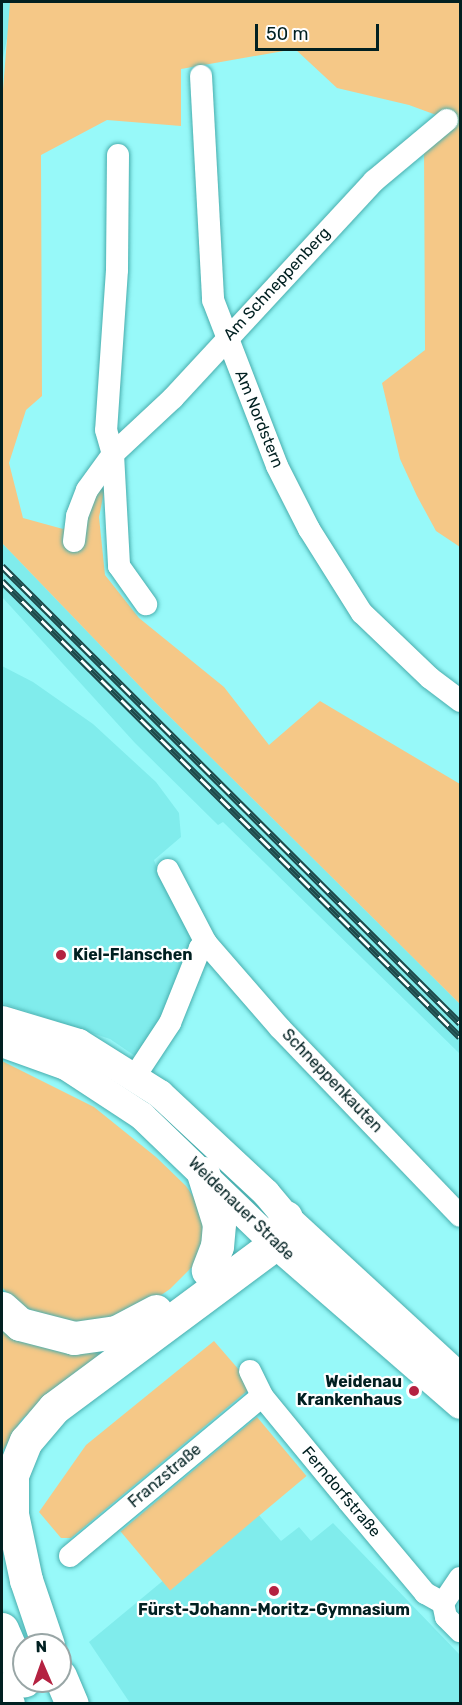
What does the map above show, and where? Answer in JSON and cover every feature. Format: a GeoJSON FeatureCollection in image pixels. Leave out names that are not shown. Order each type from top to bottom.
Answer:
{"type":"FeatureCollection","features":[{"type":"Feature","properties":{"kind":"highway"},"geometry":{"type":"LineString","coordinates":[[203,1173],[219,1224],[217,1246],[208,1270]]}},
{"type":"Feature","properties":{"kind":"highway"},"geometry":{"type":"LineString","coordinates":[[2,1308],[20,1324],[55,1335],[94,1337],[116,1332],[155,1311],[208,1270],[273,1230]]}},
{"type":"Feature","properties":{"kind":"highway"},"geometry":{"type":"LineString","coordinates":[[44,1633],[16,1541],[12,1475],[26,1441],[70,1395],[273,1230]]}},
{"type":"Feature","properties":{"kind":"highway"},"geometry":{"type":"LineString","coordinates":[[2,1629],[12,1653]]}},
{"type":"Feature","properties":{"kind":"highway"},"geometry":{"type":"LineString","coordinates":[[2,1689],[8,1704]]}},
{"type":"Feature","properties":{"kind":"main road","name":"Weidenauer Straße"},"geometry":{"type":"LineString","coordinates":[[2,1020],[79,1043],[135,1076],[188,1118],[273,1230],[460,1405]]}},
{"type":"Feature","properties":{"kind":"main road","name":"Weidenauer Straße"},"geometry":{"type":"LineString","coordinates":[[2,1043],[66,1066],[110,1092],[203,1173],[460,1377]]}},
{"type":"Feature","properties":{"kind":"street","name":"Am Nordstern"},"geometry":{"type":"LineString","coordinates":[[201,76],[213,300],[277,466],[332,567],[362,613],[430,678],[460,701]]}},
{"type":"Feature","properties":{"kind":"street","name":"Am Schneppenberg"},"geometry":{"type":"LineString","coordinates":[[74,541],[77,516],[87,490],[113,454],[227,338],[374,180],[447,120]]}},
{"type":"Feature","properties":{"kind":"street"},"geometry":{"type":"LineString","coordinates":[[118,155],[117,270],[106,430],[113,454],[119,566],[146,604]]}},
{"type":"Feature","properties":{"kind":"street","name":"Schneppenkauten"},"geometry":{"type":"LineString","coordinates":[[168,870],[206,943],[280,1028],[460,1216]]}},
{"type":"Feature","properties":{"kind":"street"},"geometry":{"type":"LineString","coordinates":[[135,1076],[170,1023],[200,948],[206,943]]}},
{"type":"Feature","properties":{"kind":"street","name":"Ferndorfstraße"},"geometry":{"type":"LineString","coordinates":[[250,1371],[262,1396],[425,1593],[443,1604],[446,1617],[460,1631]]}},
{"type":"Feature","properties":{"kind":"street","name":"Franzstraße"},"geometry":{"type":"LineString","coordinates":[[69,1556],[262,1396]]}},
{"type":"Feature","properties":{"kind":"street"},"geometry":{"type":"LineString","coordinates":[[443,1604],[460,1578]]}},
{"type":"Feature","properties":{"kind":"shaded area"},"geometry":{"type":"Polygon","coordinates":[[[2,2],[10,2],[12,14],[2,63],[2,2]]]}},
{"type":"Feature","properties":{"kind":"shaded area"},"geometry":{"type":"Polygon","coordinates":[[[10,2],[460,2],[460,547],[436,531],[417,496],[400,459],[382,383],[425,350],[424,148],[439,116],[409,105],[337,88],[295,49],[181,69],[181,126],[107,120],[41,155],[42,396],[26,410],[9,463],[23,518],[63,529],[107,478],[99,517],[105,575],[139,618],[224,687],[269,745],[320,701],[460,784],[460,1004],[156,703],[2,543],[2,102],[10,2]]]}},
{"type":"Feature","properties":{"kind":"shaded area"},"geometry":{"type":"Polygon","coordinates":[[[2,543],[156,703],[460,1004],[460,1054],[223,822],[218,825],[135,743],[2,597],[2,543]]]}},
{"type":"Feature","properties":{"kind":"shaded area"},"geometry":{"type":"Polygon","coordinates":[[[2,666],[33,682],[93,724],[156,782],[179,813],[181,837],[154,860],[166,891],[194,934],[178,984],[138,1058],[110,1039],[2,1003],[2,666]]]}},
{"type":"Feature","properties":{"kind":"shaded area"},"geometry":{"type":"Polygon","coordinates":[[[2,1061],[94,1107],[156,1157],[186,1186],[203,1211],[205,1254],[170,1289],[138,1311],[79,1329],[16,1304],[2,1287],[2,1061]]]}},
{"type":"Feature","properties":{"kind":"shaded area"},"geometry":{"type":"Polygon","coordinates":[[[2,1327],[111,1350],[22,1419],[2,1452],[2,1327]]]}},
{"type":"Feature","properties":{"kind":"shaded area"},"geometry":{"type":"Polygon","coordinates":[[[214,1341],[253,1386],[71,1538],[61,1538],[39,1512],[86,1445],[214,1341]]]}},
{"type":"Feature","properties":{"kind":"shaded area"},"geometry":{"type":"Polygon","coordinates":[[[257,1417],[306,1476],[170,1590],[121,1531],[257,1417]]]}},
{"type":"Feature","properties":{"kind":"shaded area","name":"Fürst-Johann-Moritz-Gymnasium"},"geometry":{"type":"Polygon","coordinates":[[[252,1507],[281,1541],[299,1527],[311,1541],[333,1523],[460,1655],[460,1703],[130,1703],[89,1642],[252,1507]]]}},
{"type":"Feature","properties":{"kind":"railway"},"geometry":{"type":"LineString","coordinates":[[2,566],[460,1023]]}},
{"type":"Feature","properties":{"kind":"railway"},"geometry":{"type":"LineString","coordinates":[[2,581],[460,1037]]}},
{"type":"Feature","properties":{"kind":"place","name":"Kiel-Flanschen"},"geometry":{"type":"Point","coordinates":[61,955]}},
{"type":"Feature","properties":{"kind":"place","name":"Weidenau Krankenhaus"},"geometry":{"type":"Point","coordinates":[414,1391]}},
{"type":"Feature","properties":{"kind":"place","name":"Fürst-Johann-Moritz-Gymnasium"},"geometry":{"type":"Point","coordinates":[274,1591]}}]}
